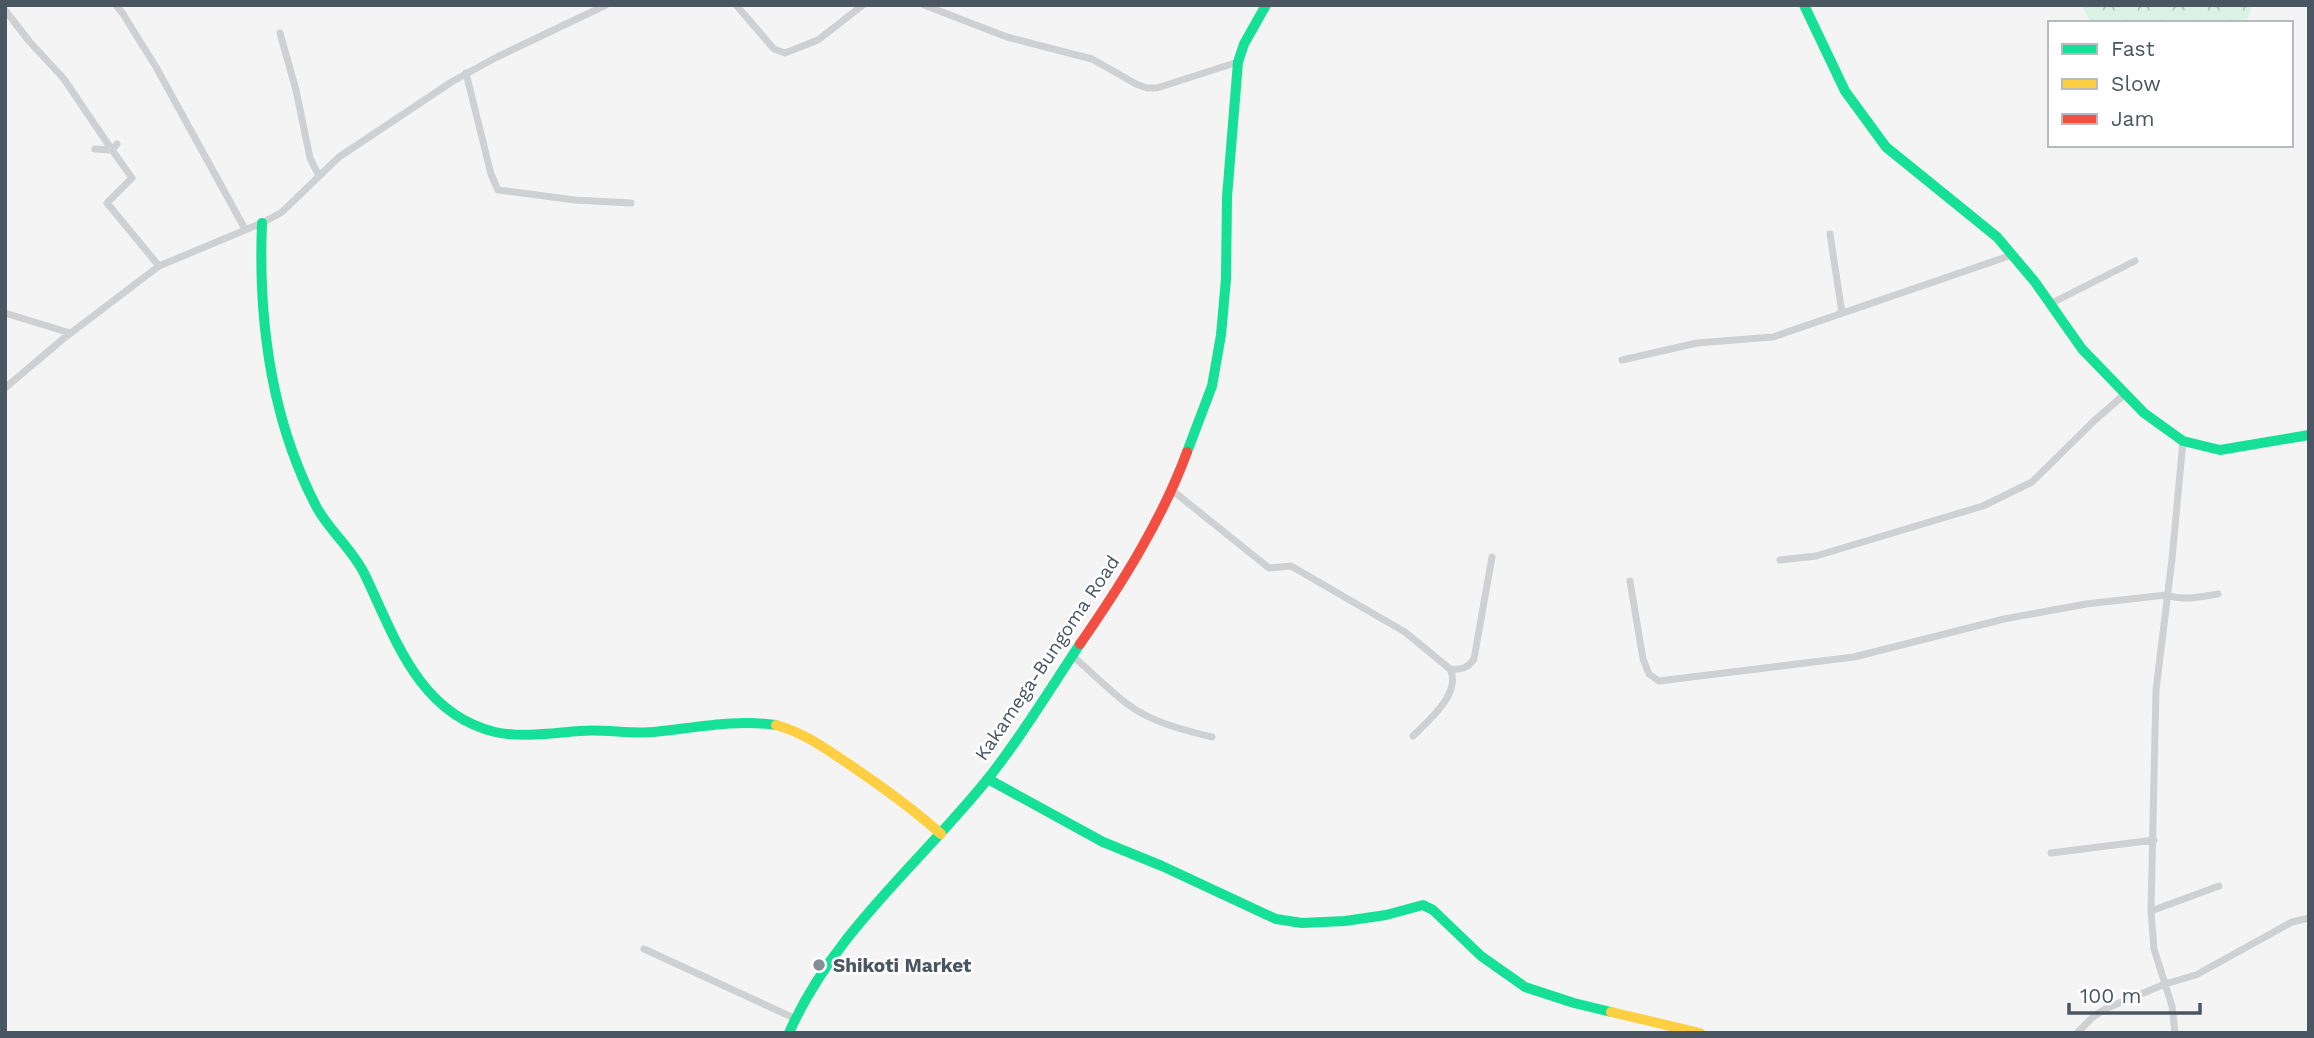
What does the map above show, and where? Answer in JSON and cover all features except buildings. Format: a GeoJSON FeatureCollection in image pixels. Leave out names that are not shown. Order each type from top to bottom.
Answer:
{"type":"FeatureCollection","features":[{"type":"Feature","properties":{"kind":"street"},"geometry":{"type":"LineString","coordinates":[[116,5],[156,67],[245,229]]}},
{"type":"Feature","properties":{"kind":"street"},"geometry":{"type":"LineString","coordinates":[[5,388],[159,266],[262,223],[295,203],[339,158],[466,73],[606,5]]}},
{"type":"Feature","properties":{"kind":"street"},"geometry":{"type":"LineString","coordinates":[[736,5],[774,49],[785,53],[818,40],[863,5]]}},
{"type":"Feature","properties":{"kind":"street"},"geometry":{"type":"LineString","coordinates":[[924,5],[1007,37],[1092,59],[1147,88],[1157,88],[1238,62]]}},
{"type":"Feature","properties":{"kind":"street","name":"Kakamega-Bungoma Road"},"geometry":{"type":"LineString","coordinates":[[789,1033],[801,1005],[840,947],[988,779],[1104,610],[1173,491],[1212,386],[1221,334],[1226,279],[1227,197],[1238,62],[1244,44],[1266,5]]}},
{"type":"Feature","properties":{"kind":"street"},"geometry":{"type":"LineString","coordinates":[[1804,5],[1845,91],[1886,147],[1997,237],[2082,349],[2144,413],[2183,441],[2220,450],[2309,435]]}},
{"type":"Feature","properties":{"kind":"street"},"geometry":{"type":"LineString","coordinates":[[5,10],[64,79],[114,147],[132,178],[107,203],[159,266]]}},
{"type":"Feature","properties":{"kind":"street"},"geometry":{"type":"LineString","coordinates":[[280,33],[296,90],[310,158],[319,176]]}},
{"type":"Feature","properties":{"kind":"street"},"geometry":{"type":"LineString","coordinates":[[466,73],[491,174],[498,190],[575,200],[631,203]]}},
{"type":"Feature","properties":{"kind":"street"},"geometry":{"type":"LineString","coordinates":[[95,149],[114,147]]}},
{"type":"Feature","properties":{"kind":"street"},"geometry":{"type":"LineString","coordinates":[[262,223],[260,256],[264,320],[286,431],[319,512],[344,540],[355,558],[398,650],[424,689],[460,718],[494,732],[650,732],[731,723],[779,726],[822,746],[910,806],[941,834]]}},
{"type":"Feature","properties":{"kind":"street"},"geometry":{"type":"LineString","coordinates":[[1830,234],[1842,313]]}},
{"type":"Feature","properties":{"kind":"street"},"geometry":{"type":"LineString","coordinates":[[1622,360],[1697,343],[1773,337],[2012,255]]}},
{"type":"Feature","properties":{"kind":"street"},"geometry":{"type":"LineString","coordinates":[[2050,304],[2135,261]]}},
{"type":"Feature","properties":{"kind":"street"},"geometry":{"type":"LineString","coordinates":[[5,313],[70,334]]}},
{"type":"Feature","properties":{"kind":"street"},"geometry":{"type":"LineString","coordinates":[[1780,560],[1816,556],[1983,506],[2032,482],[2125,394]]}},
{"type":"Feature","properties":{"kind":"street"},"geometry":{"type":"LineString","coordinates":[[2175,1033],[2172,1006],[2154,949],[2151,911],[2156,690],[2183,441]]}},
{"type":"Feature","properties":{"kind":"street"},"geometry":{"type":"LineString","coordinates":[[1173,491],[1269,568],[1291,566],[1405,632],[1450,669],[1453,675],[1452,684],[1445,701],[1413,736]]}},
{"type":"Feature","properties":{"kind":"street"},"geometry":{"type":"LineString","coordinates":[[1450,669],[1459,670],[1469,666],[1474,659],[1492,557]]}},
{"type":"Feature","properties":{"kind":"street"},"geometry":{"type":"LineString","coordinates":[[1630,581],[1643,659],[1649,674],[1659,681],[1854,657],[2004,619],[2086,604],[2218,594]]}},
{"type":"Feature","properties":{"kind":"street"},"geometry":{"type":"LineString","coordinates":[[1073,656],[1127,704],[1144,714],[1187,731],[1212,737]]}},
{"type":"Feature","properties":{"kind":"street"},"geometry":{"type":"LineString","coordinates":[[988,779],[1103,842],[1276,919],[1311,923],[1385,915],[1423,905],[1433,910],[1481,956],[1525,988],[1574,1003],[1699,1033]]}},
{"type":"Feature","properties":{"kind":"street"},"geometry":{"type":"LineString","coordinates":[[2051,853],[2154,840]]}},
{"type":"Feature","properties":{"kind":"street"},"geometry":{"type":"LineString","coordinates":[[2151,911],[2219,886]]}},
{"type":"Feature","properties":{"kind":"street"},"geometry":{"type":"LineString","coordinates":[[2077,1033],[2105,1009],[2165,984],[2196,975],[2283,926],[2309,918]]}},
{"type":"Feature","properties":{"kind":"street"},"geometry":{"type":"LineString","coordinates":[[644,949],[794,1018]]}},
{"type":"Feature","properties":{"kind":"green space"},"geometry":{"type":"Polygon","coordinates":[[[2082,5],[2252,5],[2248,18],[2243,21],[2090,21],[2082,5]]]}},
{"type":"Feature","properties":{"kind":"traffic: fast"},"geometry":{"type":"LineString","coordinates":[[1187,452],[1212,386],[1221,335],[1226,279],[1227,197],[1238,62],[1244,44],[1266,5]]}},
{"type":"Feature","properties":{"kind":"traffic: fast"},"geometry":{"type":"LineString","coordinates":[[1804,5],[1845,91],[1886,147],[1997,237],[2035,282],[2082,349],[2144,413],[2183,441],[2220,450],[2309,435]]}},
{"type":"Feature","properties":{"kind":"traffic: fast"},"geometry":{"type":"LineString","coordinates":[[262,223],[265,332],[278,404],[288,439],[316,506],[360,565],[399,648],[428,691],[447,709],[469,723],[495,732],[516,735],[589,731],[654,732],[730,724],[776,725]]}},
{"type":"Feature","properties":{"kind":"traffic: fast"},"geometry":{"type":"LineString","coordinates":[[789,1033],[828,964],[878,901],[960,812],[999,765],[1080,644]]}},
{"type":"Feature","properties":{"kind":"traffic: fast"},"geometry":{"type":"LineString","coordinates":[[988,779],[1103,842],[1276,919],[1302,923],[1345,921],[1386,915],[1423,905],[1433,910],[1481,956],[1525,987],[1611,1012]]}},
{"type":"Feature","properties":{"kind":"traffic: slow"},"geometry":{"type":"LineString","coordinates":[[776,725],[807,737],[834,754],[898,799],[941,834]]}},
{"type":"Feature","properties":{"kind":"traffic: slow"},"geometry":{"type":"LineString","coordinates":[[1611,1012],[1700,1033]]}},
{"type":"Feature","properties":{"kind":"traffic: jam"},"geometry":{"type":"LineString","coordinates":[[1080,644],[1140,551],[1166,502],[1187,452]]}},
{"type":"Feature","properties":{"kind":"place","name":"Shikoti Market"},"geometry":{"type":"Point","coordinates":[819,965]}}]}
